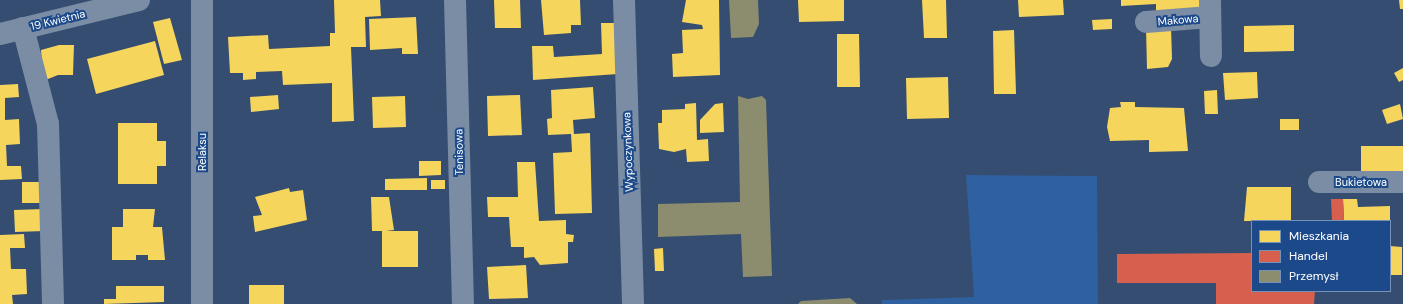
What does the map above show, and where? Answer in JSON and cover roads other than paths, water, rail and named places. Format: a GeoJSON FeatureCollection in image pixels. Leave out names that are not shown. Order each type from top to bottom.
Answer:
{"type":"FeatureCollection","features":[{"type":"Feature","properties":{"kind":"street","name":"19 Kwietnia"},"geometry":{"type":"LineString","coordinates":[[0,34],[139,0]]}},
{"type":"Feature","properties":{"kind":"street","name":"Relaksu"},"geometry":{"type":"LineString","coordinates":[[202,0],[202,304]]}},
{"type":"Feature","properties":{"kind":"street","name":"Tenisowa"},"geometry":{"type":"LineString","coordinates":[[455,0],[463,304]]}},
{"type":"Feature","properties":{"kind":"street","name":"Wypoczynkowa"},"geometry":{"type":"LineString","coordinates":[[624,0],[633,304]]}},
{"type":"Feature","properties":{"kind":"street","name":"Makowa"},"geometry":{"type":"LineString","coordinates":[[1146,22],[1210,8],[1211,56]]}},
{"type":"Feature","properties":{"kind":"street"},"geometry":{"type":"LineString","coordinates":[[23,28],[48,124],[53,304]]}},
{"type":"Feature","properties":{"kind":"street","name":"Bukietowa"},"geometry":{"type":"LineString","coordinates":[[1318,182],[1403,182]]}}]}
